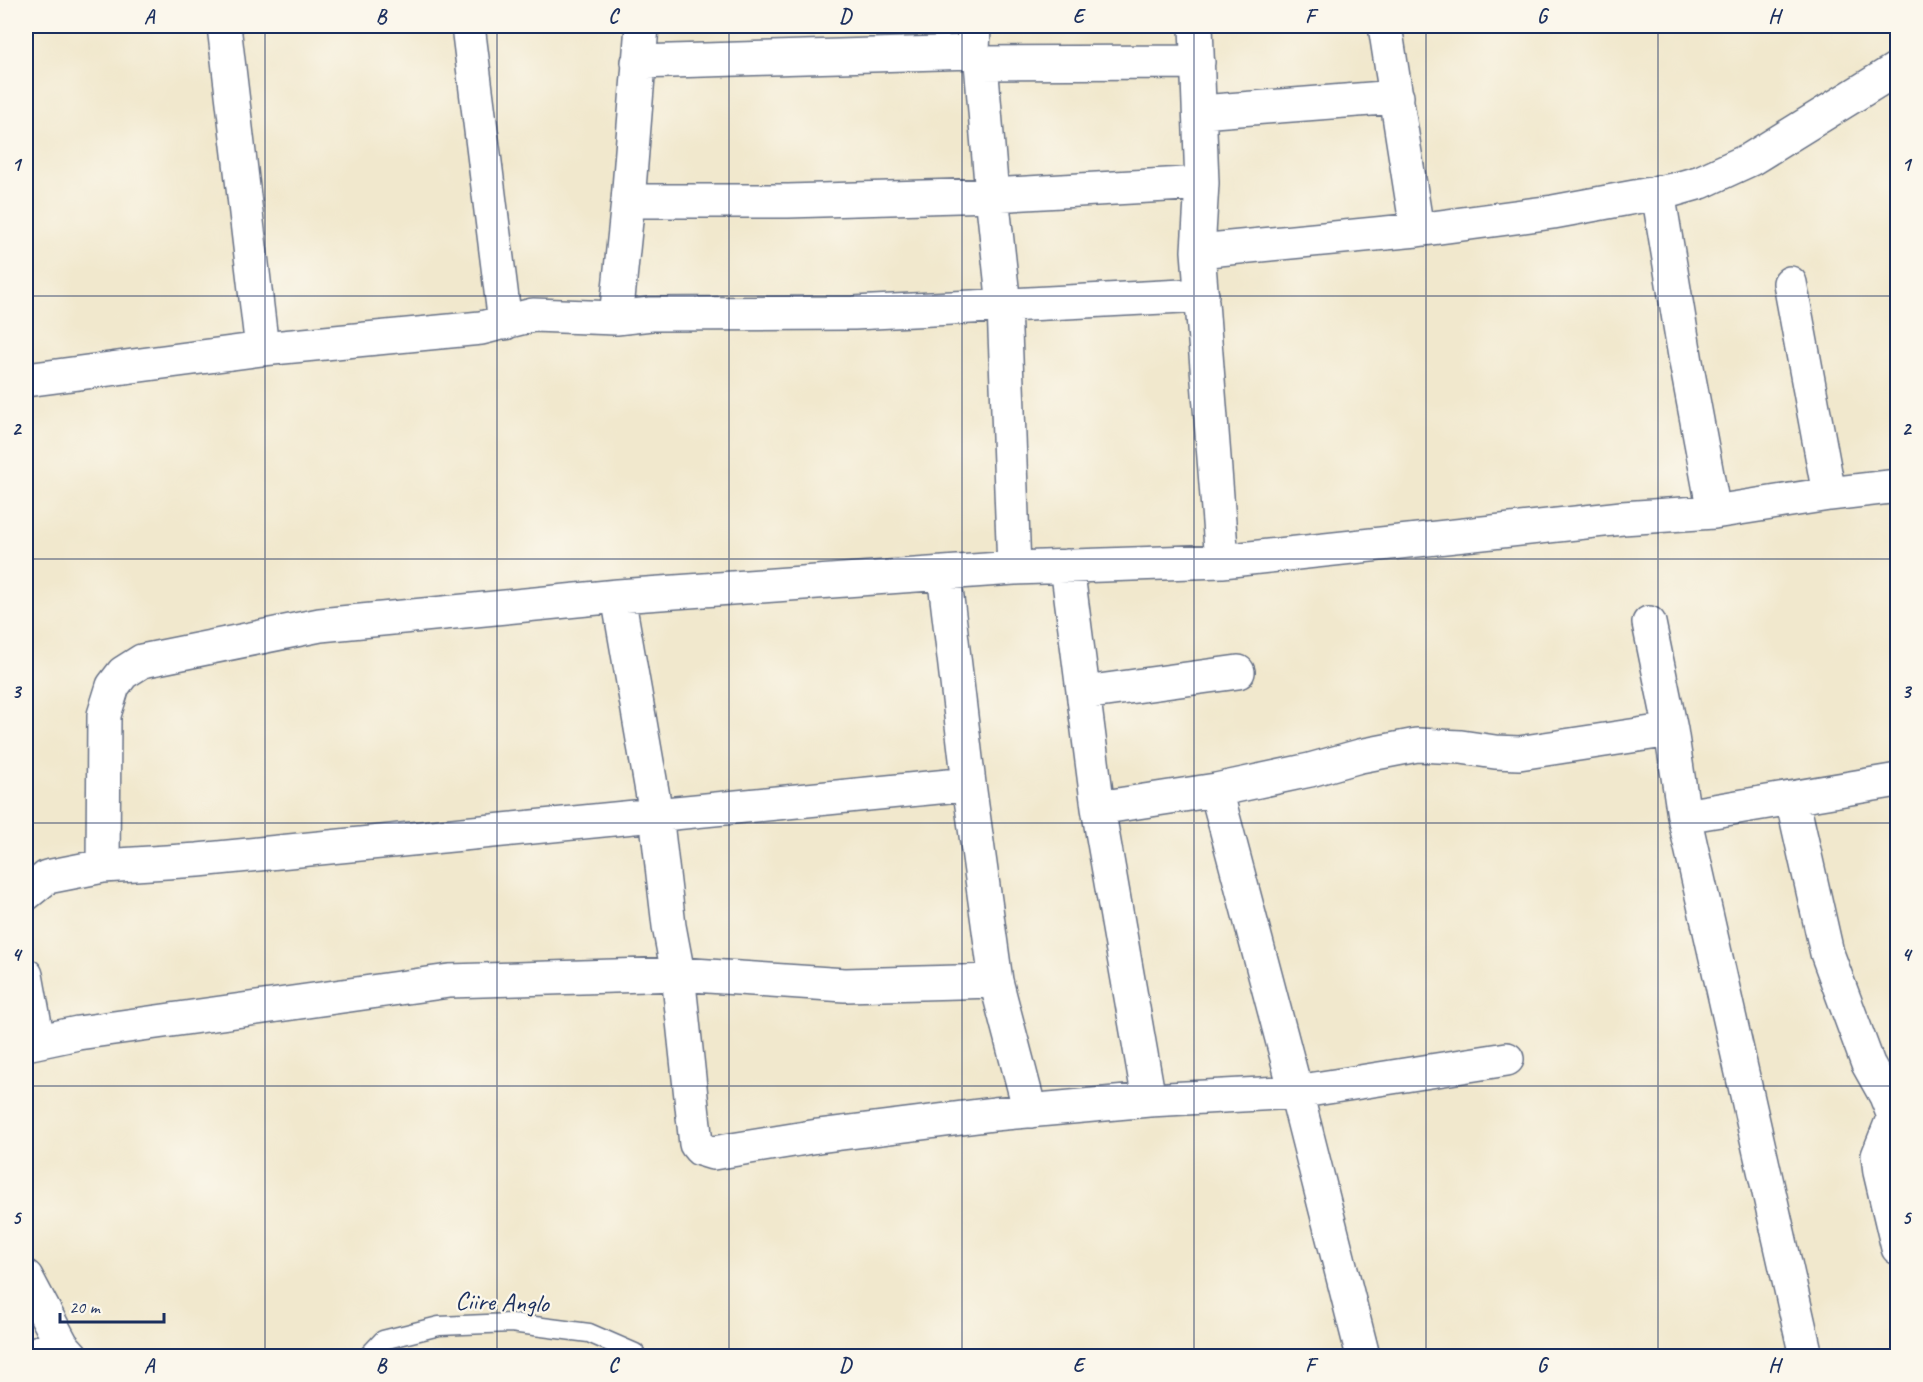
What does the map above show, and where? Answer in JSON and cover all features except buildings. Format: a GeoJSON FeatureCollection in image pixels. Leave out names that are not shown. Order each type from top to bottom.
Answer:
{"type":"FeatureCollection","features":[{"type":"Feature","properties":{"kind":"street"},"geometry":{"type":"LineString","coordinates":[[224,26],[262,349]]}},
{"type":"Feature","properties":{"kind":"street"},"geometry":{"type":"LineString","coordinates":[[468,26],[505,323]]}},
{"type":"Feature","properties":{"kind":"street"},"geometry":{"type":"LineString","coordinates":[[616,318],[642,26]]}},
{"type":"Feature","properties":{"kind":"street"},"geometry":{"type":"LineString","coordinates":[[1196,26],[1202,183],[1198,251],[1222,561]]}},
{"type":"Feature","properties":{"kind":"street"},"geometry":{"type":"LineString","coordinates":[[1385,26],[1417,230]]}},
{"type":"Feature","properties":{"kind":"street"},"geometry":{"type":"LineString","coordinates":[[638,62],[976,47],[1198,62]]}},
{"type":"Feature","properties":{"kind":"street"},"geometry":{"type":"LineString","coordinates":[[976,47],[1004,306],[1014,568]]}},
{"type":"Feature","properties":{"kind":"street"},"geometry":{"type":"LineString","coordinates":[[1198,251],[1417,230],[1553,212],[1701,182],[1751,159],[1898,68]]}},
{"type":"Feature","properties":{"kind":"street"},"geometry":{"type":"LineString","coordinates":[[1200,112],[1396,97]]}},
{"type":"Feature","properties":{"kind":"street"},"geometry":{"type":"LineString","coordinates":[[628,201],[788,201],[992,195],[1202,183]]}},
{"type":"Feature","properties":{"kind":"street"},"geometry":{"type":"LineString","coordinates":[[1658,192],[1714,512]]}},
{"type":"Feature","properties":{"kind":"street"},"geometry":{"type":"LineString","coordinates":[[1790,283],[1829,494]]}},
{"type":"Feature","properties":{"kind":"street"},"geometry":{"type":"LineString","coordinates":[[26,377],[262,349],[481,328],[533,315],[616,318],[651,314],[854,313],[1202,295]]}},
{"type":"Feature","properties":{"kind":"street"},"geometry":{"type":"LineString","coordinates":[[104,866],[104,715],[113,686],[123,673],[142,661],[320,626],[618,596],[1014,568],[1222,561],[1622,518],[1714,512],[1898,486]]}},
{"type":"Feature","properties":{"kind":"street"},"geometry":{"type":"LineString","coordinates":[[1067,566],[1098,808],[1149,1100]]}},
{"type":"Feature","properties":{"kind":"street"},"geometry":{"type":"LineString","coordinates":[[944,573],[969,784],[996,981],[1030,1111]]}},
{"type":"Feature","properties":{"kind":"street"},"geometry":{"type":"LineString","coordinates":[[618,596],[656,814],[669,926],[678,974],[691,1107],[696,1144],[700,1149],[713,1153],[818,1136],[1030,1111],[1149,1100],[1296,1092],[1507,1059]]}},
{"type":"Feature","properties":{"kind":"street"},"geometry":{"type":"LineString","coordinates":[[1649,623],[1671,730],[1684,816],[1797,1355]]}},
{"type":"Feature","properties":{"kind":"street"},"geometry":{"type":"LineString","coordinates":[[1084,693],[1238,672]]}},
{"type":"Feature","properties":{"kind":"street"},"geometry":{"type":"LineString","coordinates":[[1098,808],[1216,790],[1417,745],[1519,753],[1671,730]]}},
{"type":"Feature","properties":{"kind":"street"},"geometry":{"type":"LineString","coordinates":[[1684,816],[1898,780]]}},
{"type":"Feature","properties":{"kind":"street"},"geometry":{"type":"LineString","coordinates":[[26,894],[47,877],[104,866],[198,860],[969,784]]}},
{"type":"Feature","properties":{"kind":"street"},"geometry":{"type":"LineString","coordinates":[[1216,790],[1363,1356]]}},
{"type":"Feature","properties":{"kind":"street"},"geometry":{"type":"LineString","coordinates":[[1792,798],[1827,953],[1868,1064],[1894,1116],[1893,1133],[1878,1156],[1898,1248]]}},
{"type":"Feature","properties":{"kind":"street"},"geometry":{"type":"LineString","coordinates":[[26,975],[32,1043],[78,1033],[449,981],[678,974],[845,985],[996,981]]}},
{"type":"Feature","properties":{"kind":"street"},"geometry":{"type":"LineString","coordinates":[[26,1277],[67,1351],[26,1356]]}},
{"type":"Feature","properties":{"kind":"lane","name":"Ciire Anglo"},"geometry":{"type":"LineString","coordinates":[[368,1356],[383,1340],[439,1326],[511,1323],[590,1333],[635,1353],[636,1356]]}}]}
